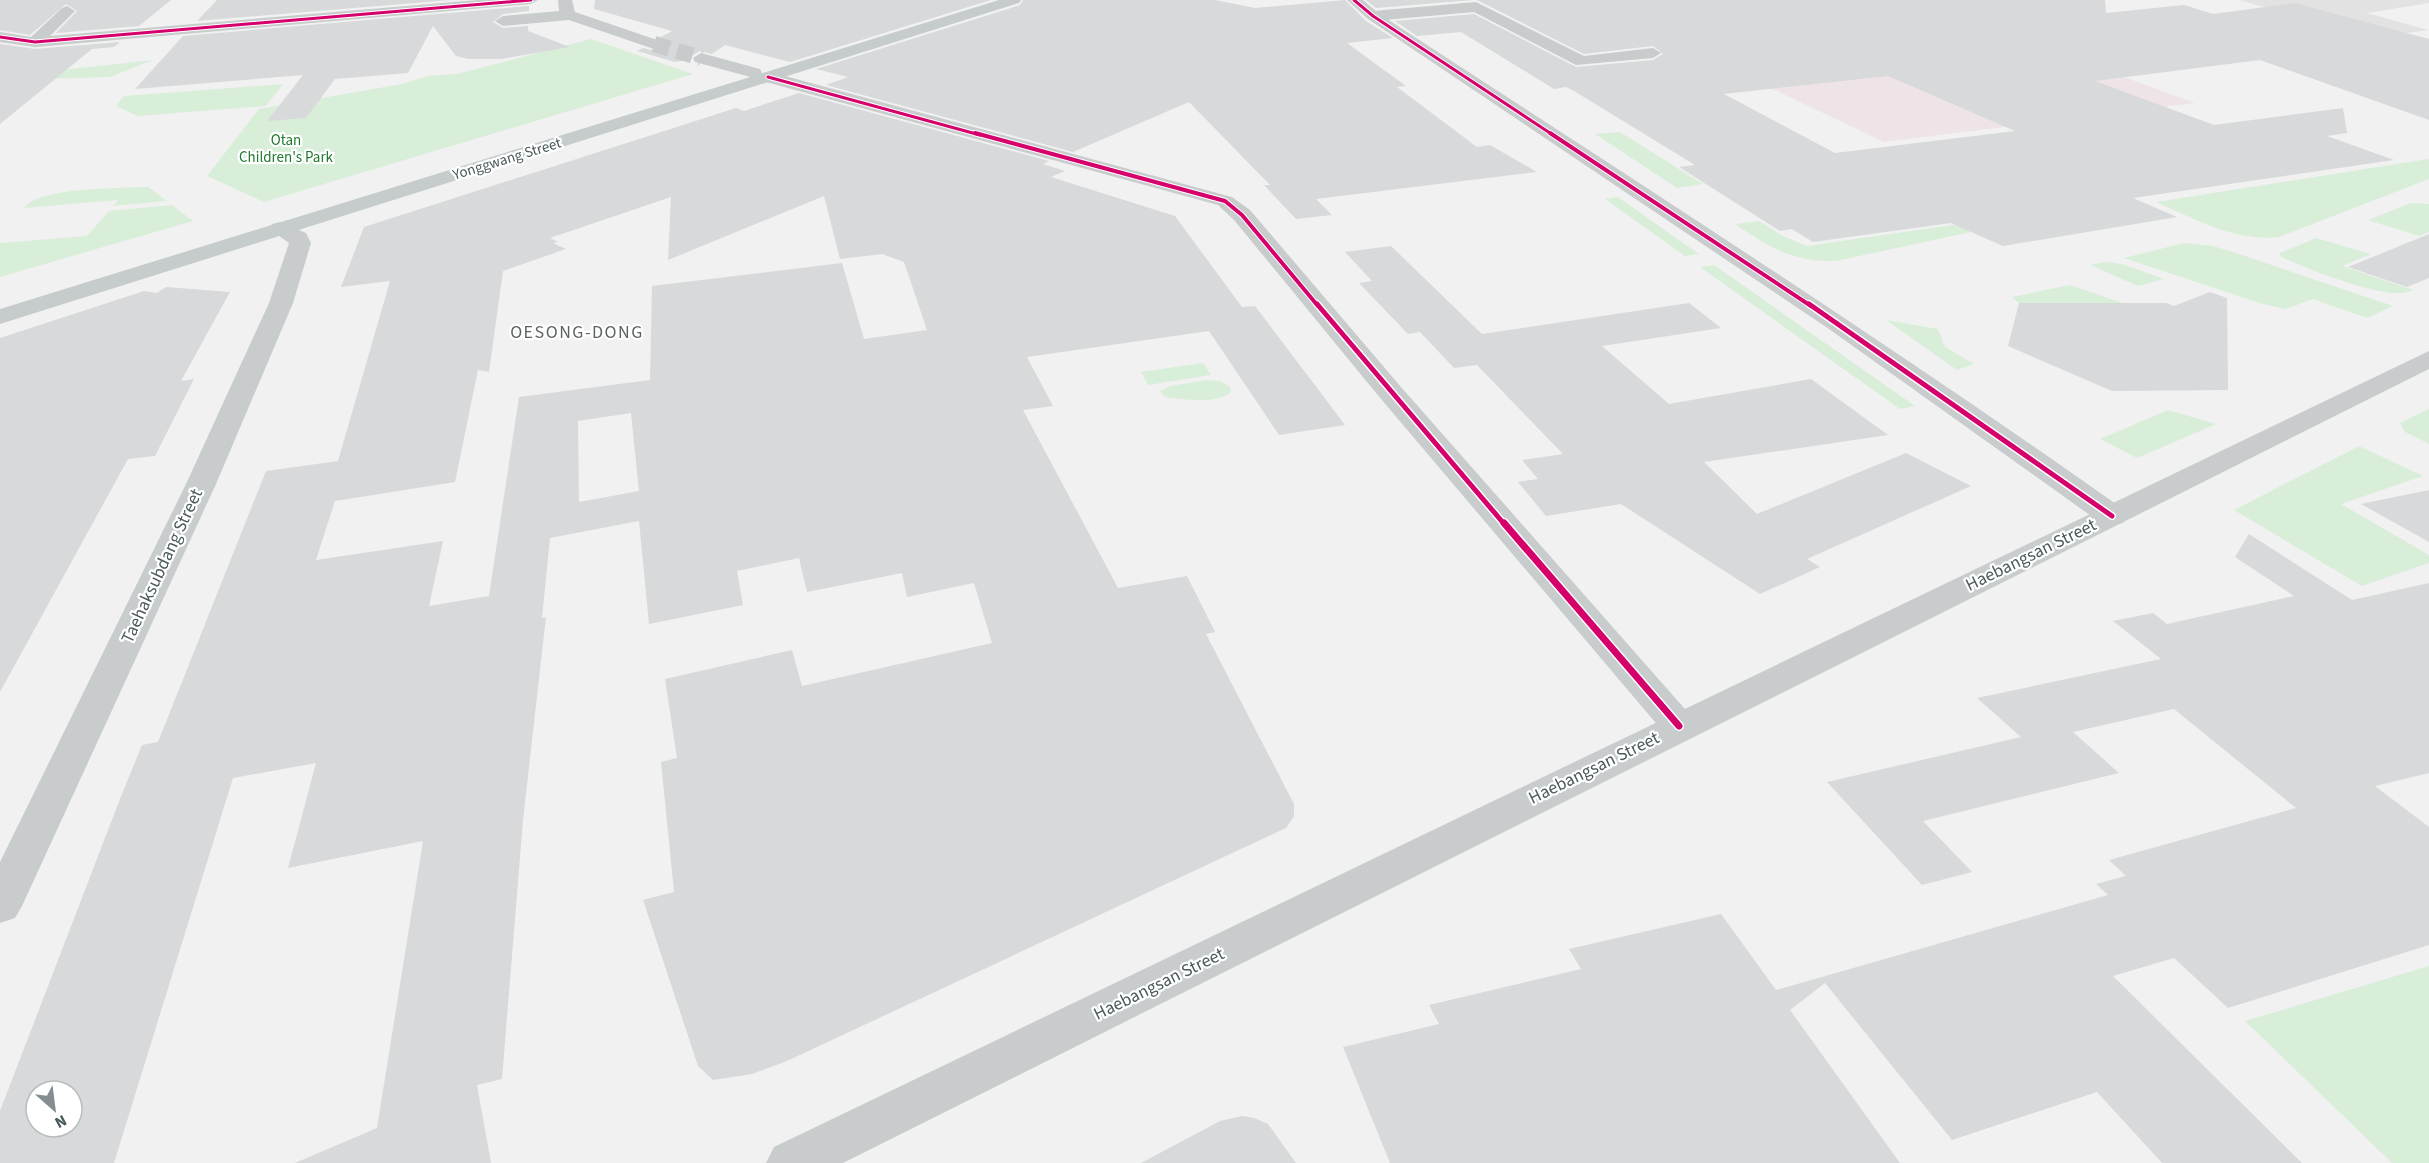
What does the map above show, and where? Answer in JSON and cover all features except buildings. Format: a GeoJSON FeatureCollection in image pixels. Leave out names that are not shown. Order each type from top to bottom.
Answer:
{"type":"FeatureCollection","features":[{"type":"Feature","properties":{"kind":"main road","name":"Yonggwang Street"},"geometry":{"type":"LineString","coordinates":[[0,317],[280,230],[988,0]]}},
{"type":"Feature","properties":{"kind":"main road","name":"Yonggwang Street"},"geometry":{"type":"LineString","coordinates":[[0,304],[1014,0]]}},
{"type":"Feature","properties":{"kind":"main road","name":"Taehaksubdang Street"},"geometry":{"type":"LineString","coordinates":[[0,906],[196,495],[281,303],[300,243],[298,238],[280,230]]}},
{"type":"Feature","properties":{"kind":"main road","name":"Haebangsan Street"},"geometry":{"type":"LineString","coordinates":[[792,1163],[2429,359]]}},
{"type":"Feature","properties":{"kind":"street"},"geometry":{"type":"LineString","coordinates":[[0,37],[35,42],[531,0]]}},
{"type":"Feature","properties":{"kind":"street"},"geometry":{"type":"LineString","coordinates":[[1354,0],[1373,16],[1827,315],[2004,436],[2112,516]]}},
{"type":"Feature","properties":{"kind":"street"},"geometry":{"type":"LineString","coordinates":[[489,22],[567,7],[654,44]]}},
{"type":"Feature","properties":{"kind":"street"},"geometry":{"type":"LineString","coordinates":[[1373,16],[1476,7],[1582,61],[1653,53]]}},
{"type":"Feature","properties":{"kind":"street"},"geometry":{"type":"LineString","coordinates":[[35,42],[67,11]]}},
{"type":"Feature","properties":{"kind":"street"},"geometry":{"type":"LineString","coordinates":[[701,58],[1225,201],[1242,215],[1399,402],[1679,726]]}},
{"type":"Feature","properties":{"kind":"shaded area"},"geometry":{"type":"Polygon","coordinates":[[[1630,0],[1914,0],[2195,103],[1884,142],[1594,4],[1630,0]]]}},
{"type":"Feature","properties":{"kind":"shaded area"},"geometry":{"type":"Polygon","coordinates":[[[2239,0],[2429,0],[2429,3],[2367,13],[2428,30],[2371,38],[2239,0]]]}},
{"type":"Feature","properties":{"kind":"green space","name":"Otan Children's Park"},"geometry":{"type":"Polygon","coordinates":[[[591,39],[693,74],[264,202],[207,176],[259,109],[402,84],[428,76],[457,74],[591,39]]]}},
{"type":"Feature","properties":{"kind":"green space"},"geometry":{"type":"Polygon","coordinates":[[[153,60],[110,77],[49,79],[62,71],[71,69],[153,60]]]}},
{"type":"Feature","properties":{"kind":"green space"},"geometry":{"type":"Polygon","coordinates":[[[283,84],[266,106],[137,116],[116,106],[124,96],[283,84]]]}},
{"type":"Feature","properties":{"kind":"green space"},"geometry":{"type":"Polygon","coordinates":[[[1620,132],[1703,184],[1677,188],[1595,134],[1620,132]]]}},
{"type":"Feature","properties":{"kind":"green space"},"geometry":{"type":"Polygon","coordinates":[[[2429,159],[2429,179],[2279,237],[2263,238],[2231,233],[2156,202],[2429,159]]]}},
{"type":"Feature","properties":{"kind":"green space"},"geometry":{"type":"Polygon","coordinates":[[[148,187],[167,201],[113,206],[118,200],[24,208],[32,201],[45,196],[77,190],[148,187]]]}},
{"type":"Feature","properties":{"kind":"green space"},"geometry":{"type":"Polygon","coordinates":[[[1618,197],[1699,254],[1685,256],[1605,199],[1618,197]]]}},
{"type":"Feature","properties":{"kind":"green space"},"geometry":{"type":"Polygon","coordinates":[[[2411,203],[2429,204],[2429,232],[2419,236],[2368,220],[2411,203]]]}},
{"type":"Feature","properties":{"kind":"green space"},"geometry":{"type":"Polygon","coordinates":[[[172,205],[193,221],[0,277],[0,243],[87,236],[109,211],[172,205]]]}},
{"type":"Feature","properties":{"kind":"green space"},"geometry":{"type":"Polygon","coordinates":[[[1987,220],[1999,226],[1836,261],[1807,259],[1782,252],[1735,224],[1759,221],[1783,236],[1807,246],[1987,220]]]}},
{"type":"Feature","properties":{"kind":"green space"},"geometry":{"type":"Polygon","coordinates":[[[2316,238],[2371,254],[2342,266],[2413,290],[2403,293],[2368,288],[2326,275],[2280,256],[2280,253],[2316,238]]]}},
{"type":"Feature","properties":{"kind":"green space"},"geometry":{"type":"Polygon","coordinates":[[[2184,243],[2213,246],[2233,252],[2393,306],[2367,318],[2313,299],[2285,309],[2263,304],[2124,258],[2184,243]]]}},
{"type":"Feature","properties":{"kind":"green space"},"geometry":{"type":"Polygon","coordinates":[[[2106,262],[2122,264],[2164,279],[2138,286],[2090,265],[2106,262]]]}},
{"type":"Feature","properties":{"kind":"green space"},"geometry":{"type":"Polygon","coordinates":[[[1714,265],[1915,406],[1900,409],[1700,267],[1714,265]]]}},
{"type":"Feature","properties":{"kind":"green space"},"geometry":{"type":"Polygon","coordinates":[[[2070,285],[2123,303],[2019,303],[2012,297],[2070,285]]]}},
{"type":"Feature","properties":{"kind":"green space"},"geometry":{"type":"Polygon","coordinates":[[[1886,320],[1938,329],[1945,347],[1974,364],[1957,370],[1886,320]]]}},
{"type":"Feature","properties":{"kind":"green space"},"geometry":{"type":"Polygon","coordinates":[[[1203,363],[1211,375],[1148,385],[1141,372],[1203,363]]]}},
{"type":"Feature","properties":{"kind":"green space"},"geometry":{"type":"Polygon","coordinates":[[[1208,380],[1220,381],[1230,387],[1231,392],[1217,399],[1200,400],[1165,397],[1160,391],[1170,386],[1208,380]]]}},
{"type":"Feature","properties":{"kind":"green space"},"geometry":{"type":"Polygon","coordinates":[[[2429,409],[2429,444],[2405,432],[2400,423],[2429,409]]]}},
{"type":"Feature","properties":{"kind":"green space"},"geometry":{"type":"Polygon","coordinates":[[[2168,410],[2216,424],[2137,458],[2100,439],[2168,410]]]}},
{"type":"Feature","properties":{"kind":"green space"},"geometry":{"type":"Polygon","coordinates":[[[2359,446],[2423,476],[2341,504],[2429,555],[2429,563],[2362,586],[2234,510],[2359,446]]]}},
{"type":"Feature","properties":{"kind":"green space"},"geometry":{"type":"Polygon","coordinates":[[[2429,966],[2429,1163],[2392,1163],[2245,1021],[2429,966]]]}},
{"type":"Feature","properties":{"kind":"tunnel"},"geometry":{"type":"LineString","coordinates":[[654,44],[701,58]]}},
{"type":"Feature","properties":{"kind":"cycle path"},"geometry":{"type":"LineString","coordinates":[[0,37],[35,42],[531,0]]}},
{"type":"Feature","properties":{"kind":"cycle path"},"geometry":{"type":"LineString","coordinates":[[1354,0],[1373,16],[1838,324],[2112,516]]}},
{"type":"Feature","properties":{"kind":"cycle path"},"geometry":{"type":"LineString","coordinates":[[768,77],[1225,201],[1242,215],[1391,393],[1679,726]]}},
{"type":"Feature","properties":{"kind":"district","name":"OESONG-DONG"},"geometry":{"type":"Point","coordinates":[577,332]}}]}
